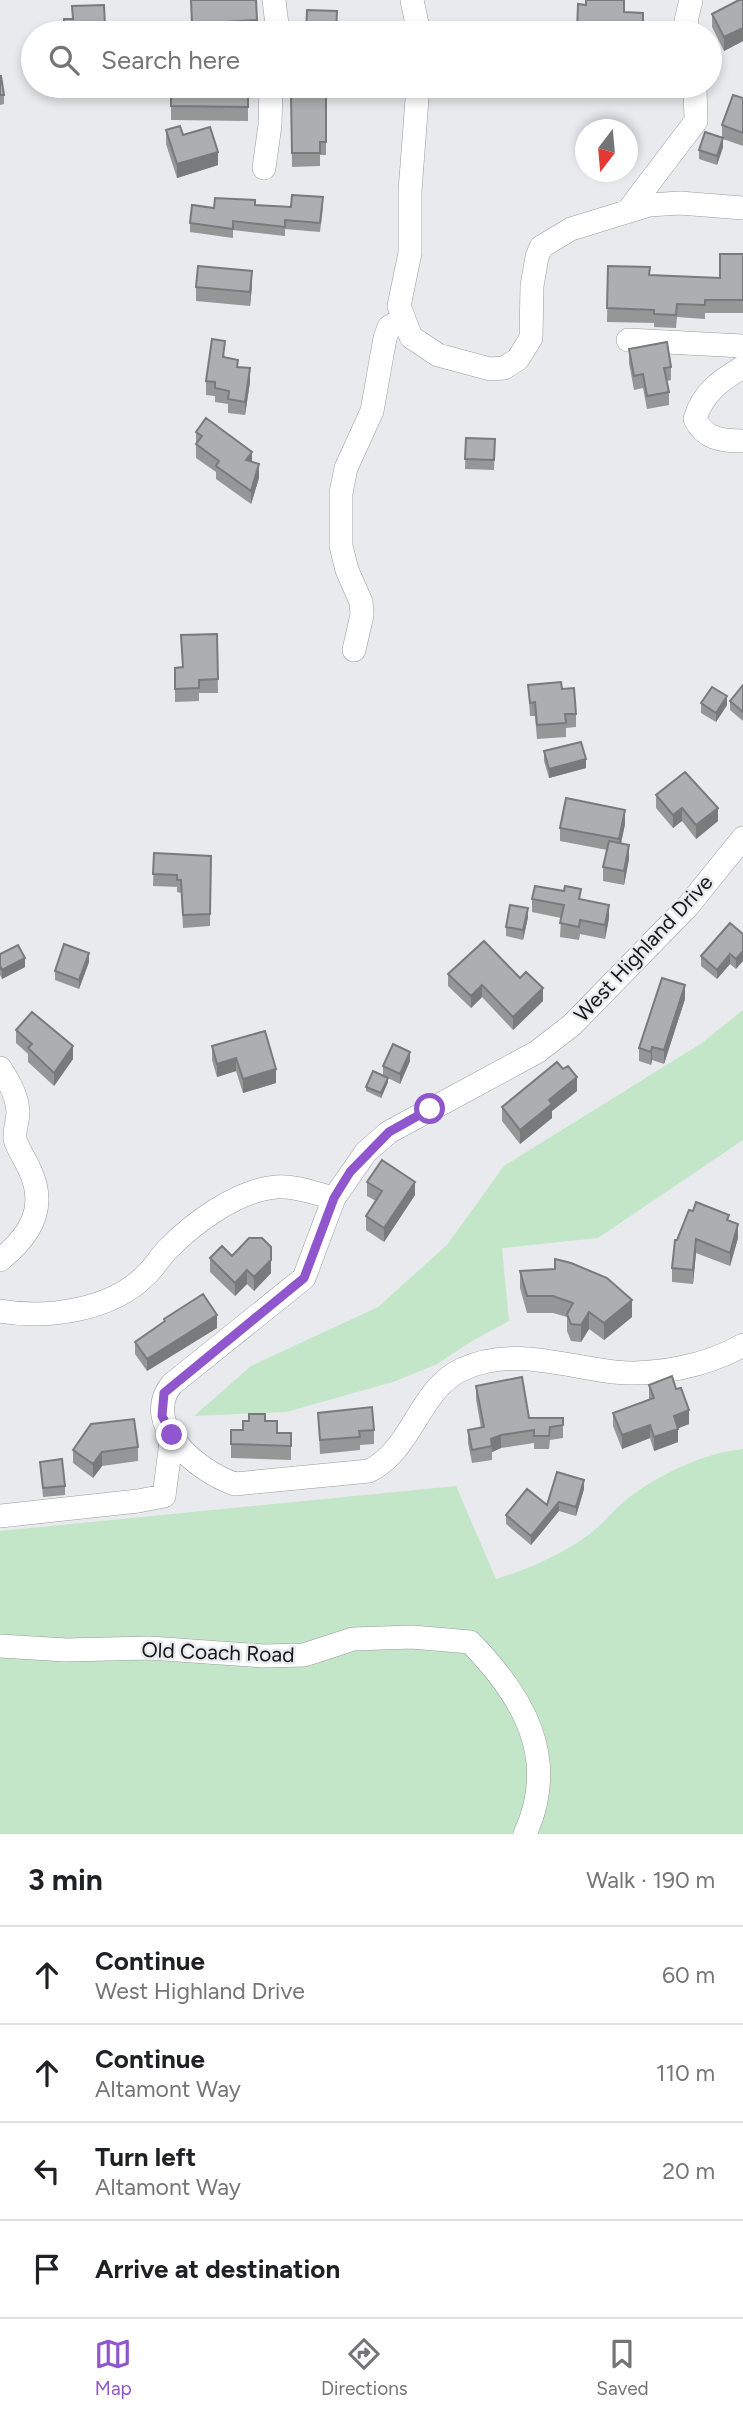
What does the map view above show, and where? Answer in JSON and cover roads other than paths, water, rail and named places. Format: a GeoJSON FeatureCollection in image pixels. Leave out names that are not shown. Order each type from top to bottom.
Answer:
{"type":"FeatureCollection","features":[{"type":"Feature","properties":{"kind":"street"},"geometry":{"type":"LineString","coordinates":[[274,0],[277,21]]}},
{"type":"Feature","properties":{"kind":"street"},"geometry":{"type":"LineString","coordinates":[[412,0],[416,21]]}},
{"type":"Feature","properties":{"kind":"street"},"geometry":{"type":"LineString","coordinates":[[686,21],[691,0]]}},
{"type":"Feature","properties":{"kind":"street"},"geometry":{"type":"LineString","coordinates":[[264,168],[271,98]]}},
{"type":"Feature","properties":{"kind":"street"},"geometry":{"type":"LineString","coordinates":[[417,98],[410,191],[410,253],[399,306],[411,337],[438,355],[490,369],[504,368],[518,359],[531,338],[533,271],[541,247],[571,229],[649,205],[680,203],[743,208]]}},
{"type":"Feature","properties":{"kind":"street"},"geometry":{"type":"LineString","coordinates":[[627,212],[696,121],[695,98]]}},
{"type":"Feature","properties":{"kind":"street"},"geometry":{"type":"LineString","coordinates":[[354,650],[362,615],[361,602],[347,570],[341,546],[341,493],[346,468],[372,411],[385,338],[389,327],[402,319]]}},
{"type":"Feature","properties":{"kind":"street"},"geometry":{"type":"LineString","coordinates":[[628,340],[743,346]]}},
{"type":"Feature","properties":{"kind":"street"},"geometry":{"type":"LineString","coordinates":[[743,367],[713,386],[699,403],[695,419],[701,431],[714,439],[743,441]]}},
{"type":"Feature","properties":{"kind":"street","name":"West Highland Drive"},"geometry":{"type":"LineString","coordinates":[[172,1435],[162,1416],[164,1393],[304,1278],[334,1198],[358,1162],[389,1132],[537,1052],[572,1025],[688,906],[743,838]]}},
{"type":"Feature","properties":{"kind":"street"},"geometry":{"type":"LineString","coordinates":[[0,1068],[14,1089],[18,1112],[15,1139]]}},
{"type":"Feature","properties":{"kind":"street"},"geometry":{"type":"LineString","coordinates":[[0,1119],[15,1139],[38,1189],[37,1207],[18,1245],[0,1260]]}},
{"type":"Feature","properties":{"kind":"street"},"geometry":{"type":"LineString","coordinates":[[0,1311],[37,1314],[108,1299],[146,1276],[167,1250],[191,1229],[259,1189],[279,1186],[334,1198]]}},
{"type":"Feature","properties":{"kind":"street"},"geometry":{"type":"LineString","coordinates":[[172,1435],[203,1469],[235,1484],[369,1471],[382,1465],[435,1393],[461,1370],[508,1358],[534,1358],[615,1372],[652,1372],[713,1358],[743,1345]]}},
{"type":"Feature","properties":{"kind":"street"},"geometry":{"type":"LineString","coordinates":[[0,1516],[138,1502],[164,1496],[172,1435]]}},
{"type":"Feature","properties":{"kind":"street","name":"Old Coach Road"},"geometry":{"type":"LineString","coordinates":[[0,1646],[66,1650],[150,1648],[264,1656],[304,1655],[354,1639],[412,1637],[470,1642],[492,1665],[524,1710],[537,1748],[540,1786],[525,1834]]}}]}
